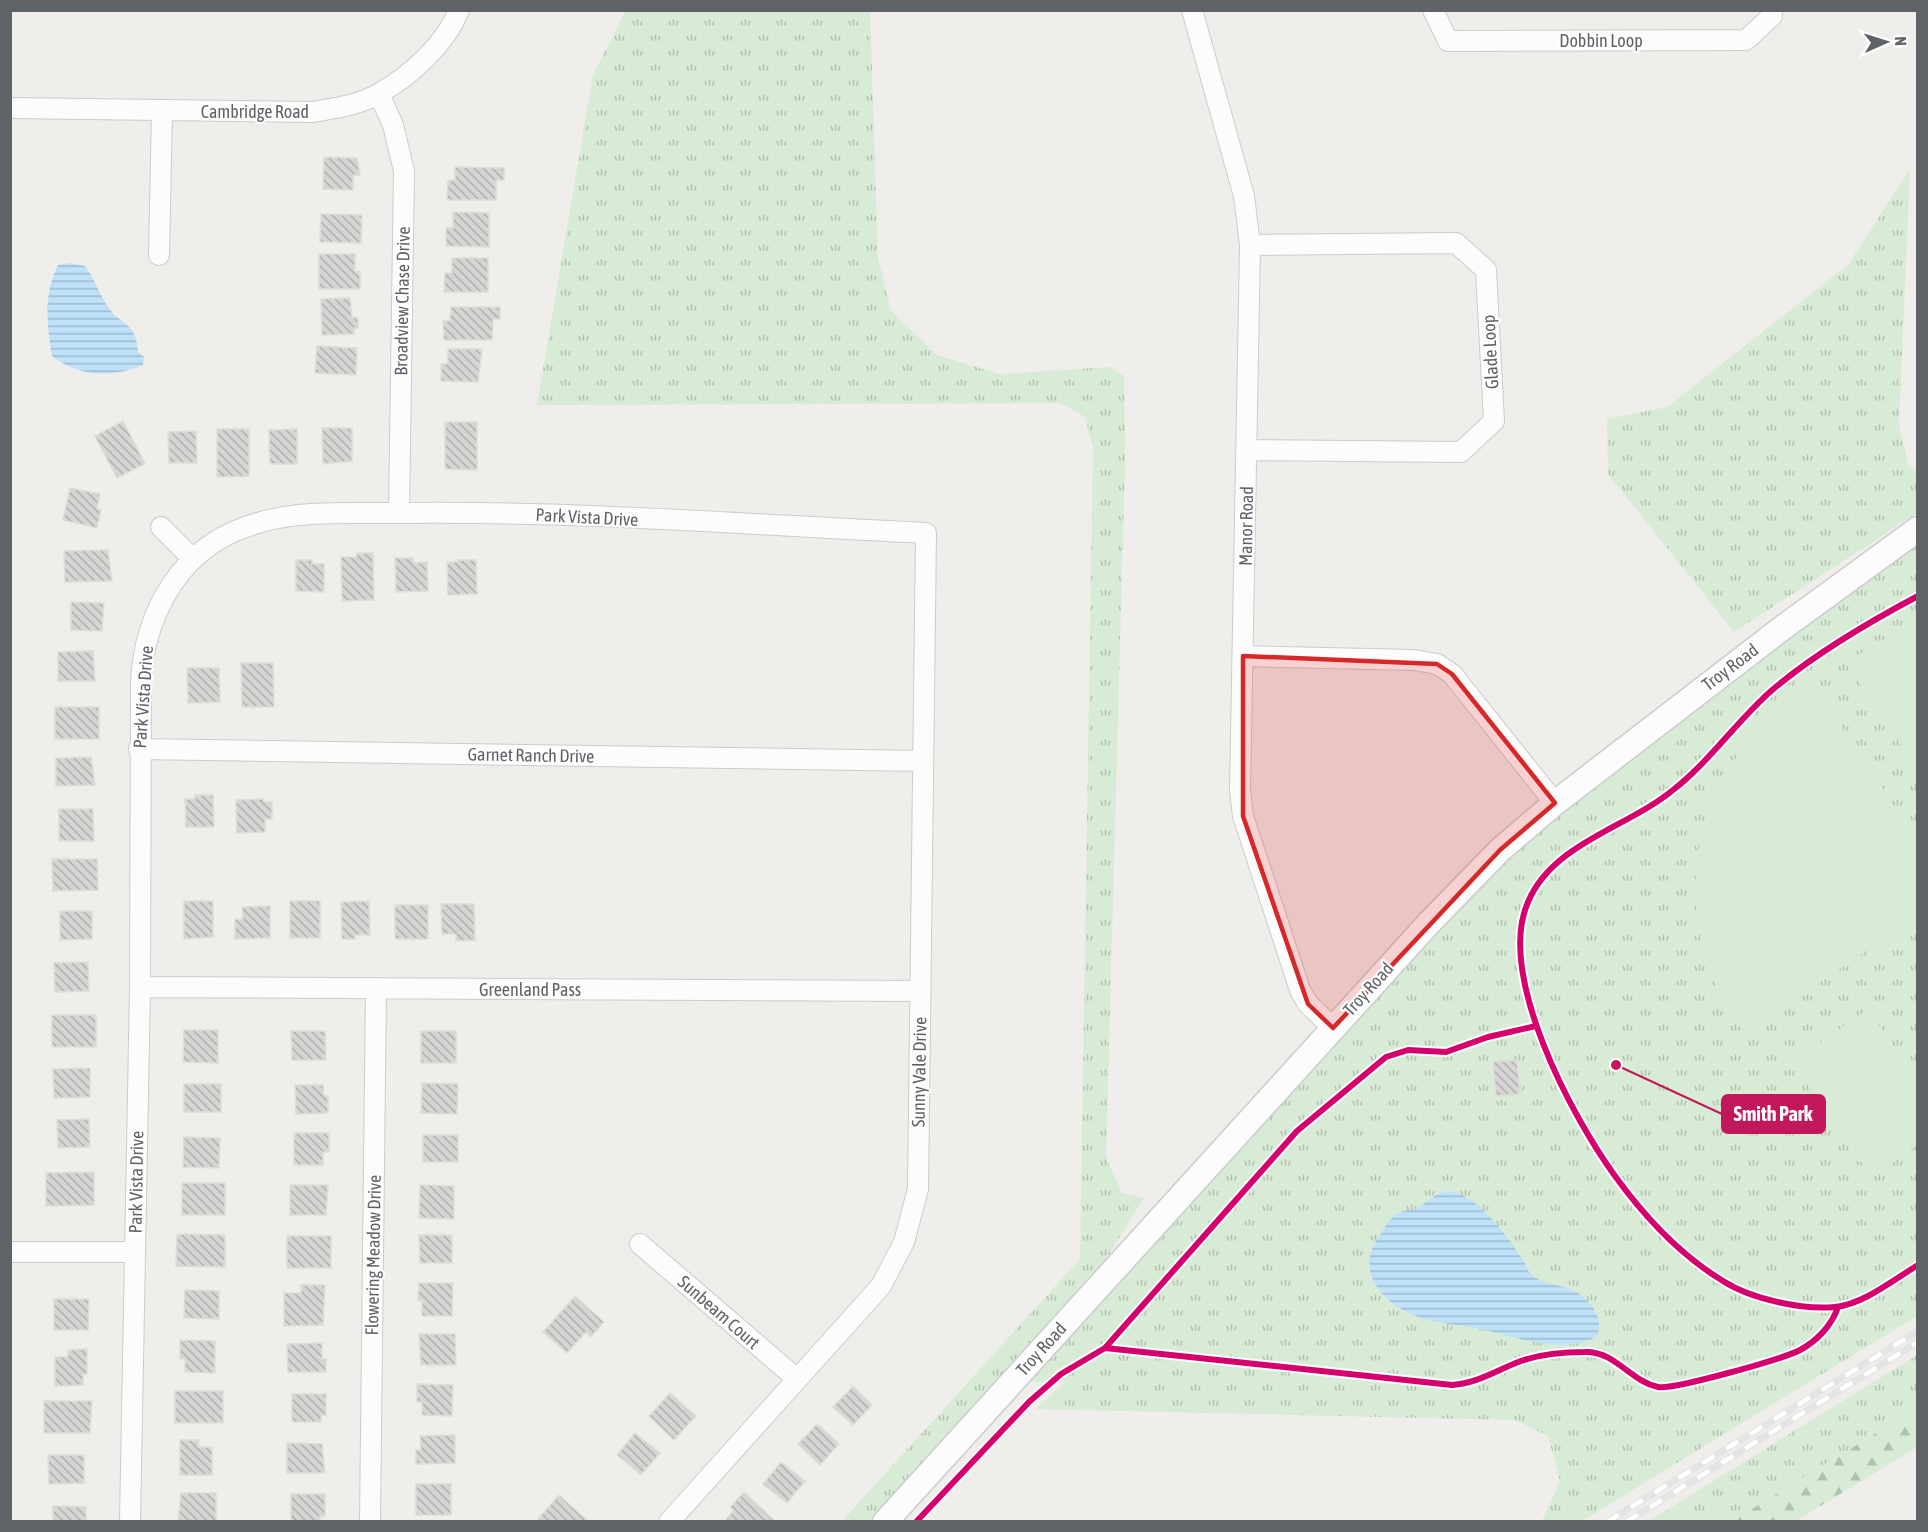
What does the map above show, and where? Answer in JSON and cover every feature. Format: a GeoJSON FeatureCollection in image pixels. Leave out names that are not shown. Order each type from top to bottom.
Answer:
{"type":"FeatureCollection","features":[{"type":"Feature","properties":{"kind":"street","name":"Cambridge Road"},"geometry":{"type":"LineString","coordinates":[[10,108],[313,112],[349,105],[379,94],[420,63],[441,41],[459,10]]}},
{"type":"Feature","properties":{"kind":"street","name":"Manor Road"},"geometry":{"type":"LineString","coordinates":[[1192,10],[1244,196],[1250,245],[1240,791],[1248,839],[1300,990],[1308,1004],[1333,1028]]}},
{"type":"Feature","properties":{"kind":"street","name":"Dobbin Loop"},"geometry":{"type":"LineString","coordinates":[[1433,10],[1448,41],[1746,40],[1772,16],[1772,10]]}},
{"type":"Feature","properties":{"kind":"street","name":"Broadview Chase Drive"},"geometry":{"type":"LineString","coordinates":[[379,94],[393,125],[404,171],[399,513]]}},
{"type":"Feature","properties":{"kind":"street"},"geometry":{"type":"LineString","coordinates":[[159,255],[162,111]]}},
{"type":"Feature","properties":{"kind":"street","name":"Glade Loop"},"geometry":{"type":"LineString","coordinates":[[1248,450],[1461,452],[1494,421],[1486,270],[1456,243],[1250,245]]}},
{"type":"Feature","properties":{"kind":"street","name":"Park Vista Drive"},"geometry":{"type":"LineString","coordinates":[[130,1521],[140,987],[139,749],[142,653],[149,629],[176,577],[194,559],[232,532],[275,517],[297,513],[493,512],[926,533]]}},
{"type":"Feature","properties":{"kind":"street"},"geometry":{"type":"LineString","coordinates":[[161,527],[194,559]]}},
{"type":"Feature","properties":{"kind":"street","name":"Troy Road"},"geometry":{"type":"LineString","coordinates":[[885,1521],[1333,1028],[1467,882],[1500,850],[1555,803],[1781,629],[1917,529]]}},
{"type":"Feature","properties":{"kind":"street","name":"Sunny Vale Drive"},"geometry":{"type":"LineString","coordinates":[[669,1521],[881,1286],[904,1242],[918,1189],[926,533]]}},
{"type":"Feature","properties":{"kind":"street"},"geometry":{"type":"LineString","coordinates":[[1243,656],[1414,660],[1437,664],[1452,674],[1555,803]]}},
{"type":"Feature","properties":{"kind":"street","name":"Garnet Ranch Drive"},"geometry":{"type":"LineString","coordinates":[[139,749],[923,760]]}},
{"type":"Feature","properties":{"kind":"street","name":"Greenland Pass"},"geometry":{"type":"LineString","coordinates":[[140,987],[920,991]]}},
{"type":"Feature","properties":{"kind":"street","name":"Flowering Meadow Drive"},"geometry":{"type":"LineString","coordinates":[[370,1521],[376,988]]}},
{"type":"Feature","properties":{"kind":"street","name":"Sunbeam Court"},"geometry":{"type":"LineString","coordinates":[[640,1244],[798,1379]]}},
{"type":"Feature","properties":{"kind":"street"},"geometry":{"type":"LineString","coordinates":[[10,1252],[135,1252]]}},
{"type":"Feature","properties":{"kind":"highlighted area"},"geometry":{"type":"Polygon","coordinates":[[[1243,656],[1437,664],[1452,674],[1555,803],[1500,850],[1333,1028],[1308,1004],[1243,816],[1243,656]]]}},
{"type":"Feature","properties":{"kind":"green space"},"geometry":{"type":"Polygon","coordinates":[[[626,10],[870,11],[878,258],[891,311],[937,355],[1000,374],[1110,367],[1124,376],[1125,461],[1106,1158],[1122,1193],[1144,1198],[1098,1272],[870,1521],[842,1521],[1080,1259],[1093,447],[1085,417],[1060,403],[537,405],[593,75],[626,10]]]}},
{"type":"Feature","properties":{"kind":"green space"},"geometry":{"type":"Polygon","coordinates":[[[1910,169],[1899,425],[1909,466],[1917,470],[1917,513],[1734,632],[1608,474],[1607,419],[1667,407],[1848,265],[1910,169]]]}},
{"type":"Feature","properties":{"kind":"green space"},"geometry":{"type":"Polygon","coordinates":[[[1917,538],[1917,1316],[1582,1521],[1539,1521],[1543,1519],[1560,1481],[1548,1436],[1515,1420],[1035,1409],[1065,1382],[1027,1382],[1517,841],[1917,538]]]}},
{"type":"Feature","properties":{"kind":"green space"},"geometry":{"type":"Polygon","coordinates":[[[1917,626],[1917,768],[1846,662],[1884,640],[1917,626]]]}},
{"type":"Feature","properties":{"kind":"green space"},"geometry":{"type":"Polygon","coordinates":[[[1814,685],[1917,840],[1917,917],[1744,1033],[1714,981],[1704,952],[1695,891],[1697,861],[1703,831],[1713,801],[1726,774],[1743,748],[1776,714],[1814,685]]]}},
{"type":"Feature","properties":{"kind":"green space"},"geometry":{"type":"Polygon","coordinates":[[[1868,1009],[1917,1080],[1917,1145],[1872,1177],[1792,1063],[1868,1009]]]}},
{"type":"Feature","properties":{"kind":"green space"},"geometry":{"type":"Polygon","coordinates":[[[1917,1355],[1917,1408],[1732,1521],[1649,1521],[1917,1355]]]}},
{"type":"Feature","properties":{"kind":"green space"},"geometry":{"type":"Polygon","coordinates":[[[1917,1408],[1917,1447],[1796,1521],[1732,1521],[1917,1408]]]}},
{"type":"Feature","properties":{"kind":"water"},"geometry":{"type":"Polygon","coordinates":[[[70,263],[85,266],[108,307],[131,329],[137,342],[138,352],[144,357],[143,365],[120,372],[84,372],[52,356],[48,321],[50,288],[58,265],[70,263]]]}},
{"type":"Feature","properties":{"kind":"water"},"geometry":{"type":"Polygon","coordinates":[[[1446,1191],[1457,1193],[1480,1207],[1511,1242],[1533,1276],[1581,1295],[1597,1314],[1599,1329],[1596,1337],[1568,1344],[1538,1343],[1422,1318],[1409,1313],[1386,1298],[1372,1277],[1369,1265],[1371,1252],[1378,1238],[1394,1216],[1417,1208],[1446,1191]]]}},
{"type":"Feature","properties":{"kind":"building"},"geometry":{"type":"Polygon","coordinates":[[[324,157],[357,158],[360,175],[353,175],[353,190],[323,189],[324,157]]]}},
{"type":"Feature","properties":{"kind":"building"},"geometry":{"type":"Polygon","coordinates":[[[455,167],[504,168],[504,180],[496,180],[496,200],[447,200],[448,181],[455,180],[455,167]]]}},
{"type":"Feature","properties":{"kind":"building"},"geometry":{"type":"Polygon","coordinates":[[[453,212],[489,213],[489,247],[446,246],[446,228],[453,228],[453,212]]]}},
{"type":"Feature","properties":{"kind":"building"},"geometry":{"type":"Polygon","coordinates":[[[321,214],[362,215],[361,243],[320,242],[321,214]]]}},
{"type":"Feature","properties":{"kind":"building"},"geometry":{"type":"Polygon","coordinates":[[[319,254],[355,254],[355,271],[360,271],[360,289],[319,289],[319,254]]]}},
{"type":"Feature","properties":{"kind":"building"},"geometry":{"type":"Polygon","coordinates":[[[452,258],[488,258],[488,292],[444,292],[445,273],[452,273],[452,258]]]}},
{"type":"Feature","properties":{"kind":"building"},"geometry":{"type":"Polygon","coordinates":[[[350,298],[352,317],[358,318],[358,328],[354,328],[354,334],[322,335],[321,299],[350,298]]]}},
{"type":"Feature","properties":{"kind":"building"},"geometry":{"type":"Polygon","coordinates":[[[451,307],[500,307],[500,319],[493,319],[492,340],[444,340],[443,321],[450,321],[451,307]]]}},
{"type":"Feature","properties":{"kind":"building"},"geometry":{"type":"Polygon","coordinates":[[[317,346],[357,348],[356,375],[315,373],[317,346]]]}},
{"type":"Feature","properties":{"kind":"building"},"geometry":{"type":"Polygon","coordinates":[[[448,349],[482,349],[478,382],[441,381],[441,364],[448,364],[448,349]]]}},
{"type":"Feature","properties":{"kind":"building"},"geometry":{"type":"Polygon","coordinates":[[[123,421],[145,464],[117,478],[95,436],[123,421]]]}},
{"type":"Feature","properties":{"kind":"building"},"geometry":{"type":"Polygon","coordinates":[[[445,422],[477,422],[477,470],[445,469],[445,422]]]}},
{"type":"Feature","properties":{"kind":"building"},"geometry":{"type":"Polygon","coordinates":[[[322,428],[352,428],[352,461],[323,464],[322,428]]]}},
{"type":"Feature","properties":{"kind":"building"},"geometry":{"type":"Polygon","coordinates":[[[217,429],[249,429],[249,476],[217,477],[217,429]]]}},
{"type":"Feature","properties":{"kind":"building"},"geometry":{"type":"Polygon","coordinates":[[[297,429],[297,464],[270,464],[269,430],[297,429]]]}},
{"type":"Feature","properties":{"kind":"building"},"geometry":{"type":"Polygon","coordinates":[[[196,431],[197,463],[169,463],[168,432],[196,431]]]}},
{"type":"Feature","properties":{"kind":"building"},"geometry":{"type":"Polygon","coordinates":[[[70,488],[100,494],[97,509],[101,509],[97,528],[63,520],[70,488]]]}},
{"type":"Feature","properties":{"kind":"building"},"geometry":{"type":"Polygon","coordinates":[[[108,550],[112,581],[65,582],[64,551],[108,550]]]}},
{"type":"Feature","properties":{"kind":"building"},"geometry":{"type":"Polygon","coordinates":[[[357,553],[373,553],[374,600],[342,601],[341,557],[357,557],[357,553]]]}},
{"type":"Feature","properties":{"kind":"building"},"geometry":{"type":"Polygon","coordinates":[[[395,558],[413,558],[413,563],[427,562],[428,591],[396,592],[395,558]]]}},
{"type":"Feature","properties":{"kind":"building"},"geometry":{"type":"Polygon","coordinates":[[[296,560],[312,560],[312,564],[324,564],[324,592],[296,591],[296,560]]]}},
{"type":"Feature","properties":{"kind":"building"},"geometry":{"type":"Polygon","coordinates":[[[458,560],[476,560],[477,594],[448,595],[447,562],[458,562],[458,560]]]}},
{"type":"Feature","properties":{"kind":"building"},"geometry":{"type":"Polygon","coordinates":[[[71,602],[104,603],[102,631],[71,630],[71,602]]]}},
{"type":"Feature","properties":{"kind":"building"},"geometry":{"type":"Polygon","coordinates":[[[93,651],[95,681],[58,681],[58,652],[93,651]]]}},
{"type":"Feature","properties":{"kind":"building"},"geometry":{"type":"Polygon","coordinates":[[[241,663],[273,663],[274,707],[242,707],[241,663]]]}},
{"type":"Feature","properties":{"kind":"building"},"geometry":{"type":"Polygon","coordinates":[[[187,668],[219,668],[220,702],[188,703],[187,668]]]}},
{"type":"Feature","properties":{"kind":"building"},"geometry":{"type":"Polygon","coordinates":[[[55,707],[99,707],[99,739],[55,739],[55,707]]]}},
{"type":"Feature","properties":{"kind":"building"},"geometry":{"type":"Polygon","coordinates":[[[91,757],[95,785],[56,786],[56,758],[91,757]]]}},
{"type":"Feature","properties":{"kind":"building"},"geometry":{"type":"Polygon","coordinates":[[[195,795],[213,795],[214,827],[186,827],[185,799],[195,799],[195,795]]]}},
{"type":"Feature","properties":{"kind":"building"},"geometry":{"type":"Polygon","coordinates":[[[264,799],[264,802],[272,802],[272,819],[265,819],[265,832],[237,833],[236,800],[264,799]]]}},
{"type":"Feature","properties":{"kind":"building"},"geometry":{"type":"Polygon","coordinates":[[[59,809],[93,809],[94,841],[59,841],[59,809]]]}},
{"type":"Feature","properties":{"kind":"building"},"geometry":{"type":"Polygon","coordinates":[[[52,859],[97,859],[98,890],[53,891],[52,859]]]}},
{"type":"Feature","properties":{"kind":"building"},"geometry":{"type":"Polygon","coordinates":[[[184,901],[213,901],[213,937],[184,939],[184,901]]]}},
{"type":"Feature","properties":{"kind":"building"},"geometry":{"type":"Polygon","coordinates":[[[290,901],[320,901],[320,938],[290,938],[290,901]]]}},
{"type":"Feature","properties":{"kind":"building"},"geometry":{"type":"Polygon","coordinates":[[[369,901],[370,935],[355,935],[355,939],[342,939],[341,902],[369,901]]]}},
{"type":"Feature","properties":{"kind":"building"},"geometry":{"type":"Polygon","coordinates":[[[441,904],[474,904],[475,940],[456,941],[456,934],[442,934],[441,904]]]}},
{"type":"Feature","properties":{"kind":"building"},"geometry":{"type":"Polygon","coordinates":[[[395,905],[428,905],[428,939],[395,939],[395,905]]]}},
{"type":"Feature","properties":{"kind":"building"},"geometry":{"type":"Polygon","coordinates":[[[270,906],[270,938],[235,939],[235,919],[243,919],[242,907],[270,906]]]}},
{"type":"Feature","properties":{"kind":"building"},"geometry":{"type":"Polygon","coordinates":[[[60,911],[92,911],[92,939],[60,940],[60,911]]]}},
{"type":"Feature","properties":{"kind":"building"},"geometry":{"type":"Polygon","coordinates":[[[88,962],[89,991],[55,992],[54,963],[88,962]]]}},
{"type":"Feature","properties":{"kind":"building"},"geometry":{"type":"Polygon","coordinates":[[[52,1015],[96,1015],[96,1047],[52,1047],[52,1015]]]}},
{"type":"Feature","properties":{"kind":"building"},"geometry":{"type":"Polygon","coordinates":[[[184,1030],[218,1030],[218,1063],[183,1062],[184,1030]]]}},
{"type":"Feature","properties":{"kind":"building"},"geometry":{"type":"Polygon","coordinates":[[[291,1031],[325,1031],[326,1060],[292,1060],[291,1031]]]}},
{"type":"Feature","properties":{"kind":"building"},"geometry":{"type":"Polygon","coordinates":[[[421,1031],[456,1031],[456,1063],[421,1063],[421,1031]]]}},
{"type":"Feature","properties":{"kind":"building"},"geometry":{"type":"Polygon","coordinates":[[[1517,1060],[1520,1094],[1496,1096],[1493,1062],[1517,1060]]]}},
{"type":"Feature","properties":{"kind":"building"},"geometry":{"type":"Polygon","coordinates":[[[90,1068],[90,1097],[54,1098],[53,1069],[90,1068]]]}},
{"type":"Feature","properties":{"kind":"building"},"geometry":{"type":"Polygon","coordinates":[[[422,1083],[458,1084],[457,1114],[421,1113],[422,1083]]]}},
{"type":"Feature","properties":{"kind":"building"},"geometry":{"type":"Polygon","coordinates":[[[184,1084],[221,1084],[221,1112],[184,1112],[184,1084]]]}},
{"type":"Feature","properties":{"kind":"building"},"geometry":{"type":"Polygon","coordinates":[[[295,1085],[323,1085],[324,1096],[328,1096],[328,1113],[296,1114],[295,1085]]]}},
{"type":"Feature","properties":{"kind":"building"},"geometry":{"type":"Polygon","coordinates":[[[89,1119],[90,1147],[58,1148],[57,1120],[89,1119]]]}},
{"type":"Feature","properties":{"kind":"building"},"geometry":{"type":"Polygon","coordinates":[[[294,1133],[329,1133],[329,1152],[323,1152],[323,1165],[294,1165],[294,1133]]]}},
{"type":"Feature","properties":{"kind":"building"},"geometry":{"type":"Polygon","coordinates":[[[423,1135],[458,1135],[458,1162],[423,1162],[423,1135]]]}},
{"type":"Feature","properties":{"kind":"building"},"geometry":{"type":"Polygon","coordinates":[[[184,1137],[220,1138],[219,1168],[183,1167],[184,1137]]]}},
{"type":"Feature","properties":{"kind":"building"},"geometry":{"type":"Polygon","coordinates":[[[94,1172],[94,1205],[46,1206],[46,1173],[94,1172]]]}},
{"type":"Feature","properties":{"kind":"building"},"geometry":{"type":"Polygon","coordinates":[[[182,1183],[225,1183],[225,1215],[182,1215],[182,1183]]]}},
{"type":"Feature","properties":{"kind":"building"},"geometry":{"type":"Polygon","coordinates":[[[290,1185],[328,1185],[326,1215],[290,1215],[290,1185]]]}},
{"type":"Feature","properties":{"kind":"building"},"geometry":{"type":"Polygon","coordinates":[[[420,1185],[454,1186],[454,1219],[419,1218],[420,1185]]]}},
{"type":"Feature","properties":{"kind":"building"},"geometry":{"type":"Polygon","coordinates":[[[177,1234],[225,1235],[225,1267],[176,1266],[177,1234]]]}},
{"type":"Feature","properties":{"kind":"building"},"geometry":{"type":"Polygon","coordinates":[[[419,1235],[452,1235],[452,1263],[420,1263],[419,1235]]]}},
{"type":"Feature","properties":{"kind":"building"},"geometry":{"type":"Polygon","coordinates":[[[287,1236],[331,1236],[331,1268],[287,1268],[287,1236]]]}},
{"type":"Feature","properties":{"kind":"building"},"geometry":{"type":"Polygon","coordinates":[[[419,1283],[453,1283],[452,1316],[422,1316],[422,1301],[418,1301],[419,1283]]]}},
{"type":"Feature","properties":{"kind":"building"},"geometry":{"type":"Polygon","coordinates":[[[301,1285],[325,1285],[323,1325],[284,1326],[284,1293],[301,1293],[301,1285]]]}},
{"type":"Feature","properties":{"kind":"building"},"geometry":{"type":"Polygon","coordinates":[[[185,1290],[219,1291],[219,1319],[184,1318],[185,1290]]]}},
{"type":"Feature","properties":{"kind":"building"},"geometry":{"type":"Polygon","coordinates":[[[575,1296],[604,1322],[591,1337],[586,1332],[567,1353],[543,1332],[575,1296]]]}},
{"type":"Feature","properties":{"kind":"building"},"geometry":{"type":"Polygon","coordinates":[[[54,1299],[89,1299],[88,1330],[54,1330],[54,1299]]]}},
{"type":"Feature","properties":{"kind":"building"},"geometry":{"type":"Polygon","coordinates":[[[419,1334],[455,1334],[456,1365],[421,1365],[419,1334]]]}},
{"type":"Feature","properties":{"kind":"building"},"geometry":{"type":"Polygon","coordinates":[[[180,1340],[215,1341],[215,1373],[185,1372],[185,1359],[180,1359],[180,1340]]]}},
{"type":"Feature","properties":{"kind":"building"},"geometry":{"type":"Polygon","coordinates":[[[322,1343],[322,1359],[326,1359],[326,1372],[288,1372],[287,1344],[322,1343]]]}},
{"type":"Feature","properties":{"kind":"building"},"geometry":{"type":"Polygon","coordinates":[[[87,1349],[87,1374],[83,1374],[83,1385],[55,1386],[55,1357],[68,1357],[68,1350],[87,1349]]]}},
{"type":"Feature","properties":{"kind":"building"},"geometry":{"type":"Polygon","coordinates":[[[417,1384],[453,1385],[452,1416],[422,1415],[422,1402],[417,1402],[417,1384]]]}},
{"type":"Feature","properties":{"kind":"building"},"geometry":{"type":"Polygon","coordinates":[[[853,1386],[872,1405],[853,1425],[833,1407],[853,1386]]]}},
{"type":"Feature","properties":{"kind":"building"},"geometry":{"type":"Polygon","coordinates":[[[175,1391],[223,1391],[223,1423],[175,1423],[175,1391]]]}},
{"type":"Feature","properties":{"kind":"building"},"geometry":{"type":"Polygon","coordinates":[[[670,1393],[696,1416],[674,1440],[649,1416],[670,1393]]]}},
{"type":"Feature","properties":{"kind":"building"},"geometry":{"type":"Polygon","coordinates":[[[292,1394],[326,1394],[326,1415],[321,1415],[321,1422],[292,1422],[292,1394]]]}},
{"type":"Feature","properties":{"kind":"building"},"geometry":{"type":"Polygon","coordinates":[[[44,1401],[92,1401],[90,1433],[44,1433],[44,1401]]]}},
{"type":"Feature","properties":{"kind":"building"},"geometry":{"type":"Polygon","coordinates":[[[817,1424],[839,1444],[820,1465],[798,1444],[817,1424]]]}},
{"type":"Feature","properties":{"kind":"building"},"geometry":{"type":"Polygon","coordinates":[[[635,1433],[660,1453],[641,1475],[617,1455],[635,1433]]]}},
{"type":"Feature","properties":{"kind":"building"},"geometry":{"type":"Polygon","coordinates":[[[455,1435],[455,1463],[416,1464],[416,1450],[421,1450],[420,1436],[455,1435]]]}},
{"type":"Feature","properties":{"kind":"building"},"geometry":{"type":"Polygon","coordinates":[[[180,1440],[199,1440],[198,1447],[212,1447],[212,1475],[180,1475],[180,1440]]]}},
{"type":"Feature","properties":{"kind":"building"},"geometry":{"type":"Polygon","coordinates":[[[287,1443],[322,1444],[325,1473],[287,1473],[287,1443]]]}},
{"type":"Feature","properties":{"kind":"building"},"geometry":{"type":"Polygon","coordinates":[[[48,1455],[84,1455],[84,1483],[49,1484],[48,1455]]]}},
{"type":"Feature","properties":{"kind":"building"},"geometry":{"type":"Polygon","coordinates":[[[781,1462],[805,1481],[787,1503],[763,1484],[781,1462]]]}},
{"type":"Feature","properties":{"kind":"building"},"geometry":{"type":"Polygon","coordinates":[[[416,1484],[451,1484],[451,1515],[416,1515],[416,1484]]]}},
{"type":"Feature","properties":{"kind":"building"},"geometry":{"type":"Polygon","coordinates":[[[744,1492],[776,1522],[728,1522],[726,1519],[734,1510],[730,1507],[744,1492]]]}},
{"type":"Feature","properties":{"kind":"building"},"geometry":{"type":"Polygon","coordinates":[[[181,1493],[216,1493],[216,1522],[178,1522],[181,1493]]]}},
{"type":"Feature","properties":{"kind":"building"},"geometry":{"type":"Polygon","coordinates":[[[291,1494],[325,1494],[325,1516],[320,1516],[320,1522],[291,1522],[291,1494]]]}},
{"type":"Feature","properties":{"kind":"building"},"geometry":{"type":"Polygon","coordinates":[[[559,1495],[589,1522],[541,1522],[538,1519],[559,1495]]]}},
{"type":"Feature","properties":{"kind":"building"},"geometry":{"type":"Polygon","coordinates":[[[53,1506],[86,1507],[86,1522],[53,1522],[53,1506]]]}},
{"type":"Feature","properties":{"kind":"railway"},"geometry":{"type":"LineString","coordinates":[[1607,1522],[1918,1331]]}},
{"type":"Feature","properties":{"kind":"railway"},"geometry":{"type":"LineString","coordinates":[[1626,1522],[1918,1342]]}},
{"type":"Feature","properties":{"kind":"cycle path"},"geometry":{"type":"LineString","coordinates":[[1918,596],[1861,628],[1787,678],[1758,703],[1699,767],[1673,790],[1655,803],[1593,838],[1555,865],[1540,882],[1528,902],[1521,932],[1522,967],[1530,1005],[1543,1044],[1560,1083],[1579,1119],[1626,1191],[1664,1234],[1692,1259],[1723,1281],[1748,1293],[1777,1302],[1808,1307],[1835,1307],[1857,1301],[1918,1265]]}},
{"type":"Feature","properties":{"kind":"cycle path"},"geometry":{"type":"LineString","coordinates":[[916,1522],[1029,1402],[1061,1374],[1105,1348],[1297,1131],[1386,1057],[1408,1050],[1446,1052],[1488,1037],[1536,1026]]}},
{"type":"Feature","properties":{"kind":"cycle path"},"geometry":{"type":"LineString","coordinates":[[1105,1348],[1452,1385],[1479,1379],[1536,1357],[1585,1352],[1605,1356],[1648,1384],[1668,1387],[1728,1373],[1800,1350],[1823,1332],[1838,1307]]}},
{"type":"Feature","properties":{"kind":"place","name":"Smith Park"},"geometry":{"type":"Point","coordinates":[1616,1065]}}]}
